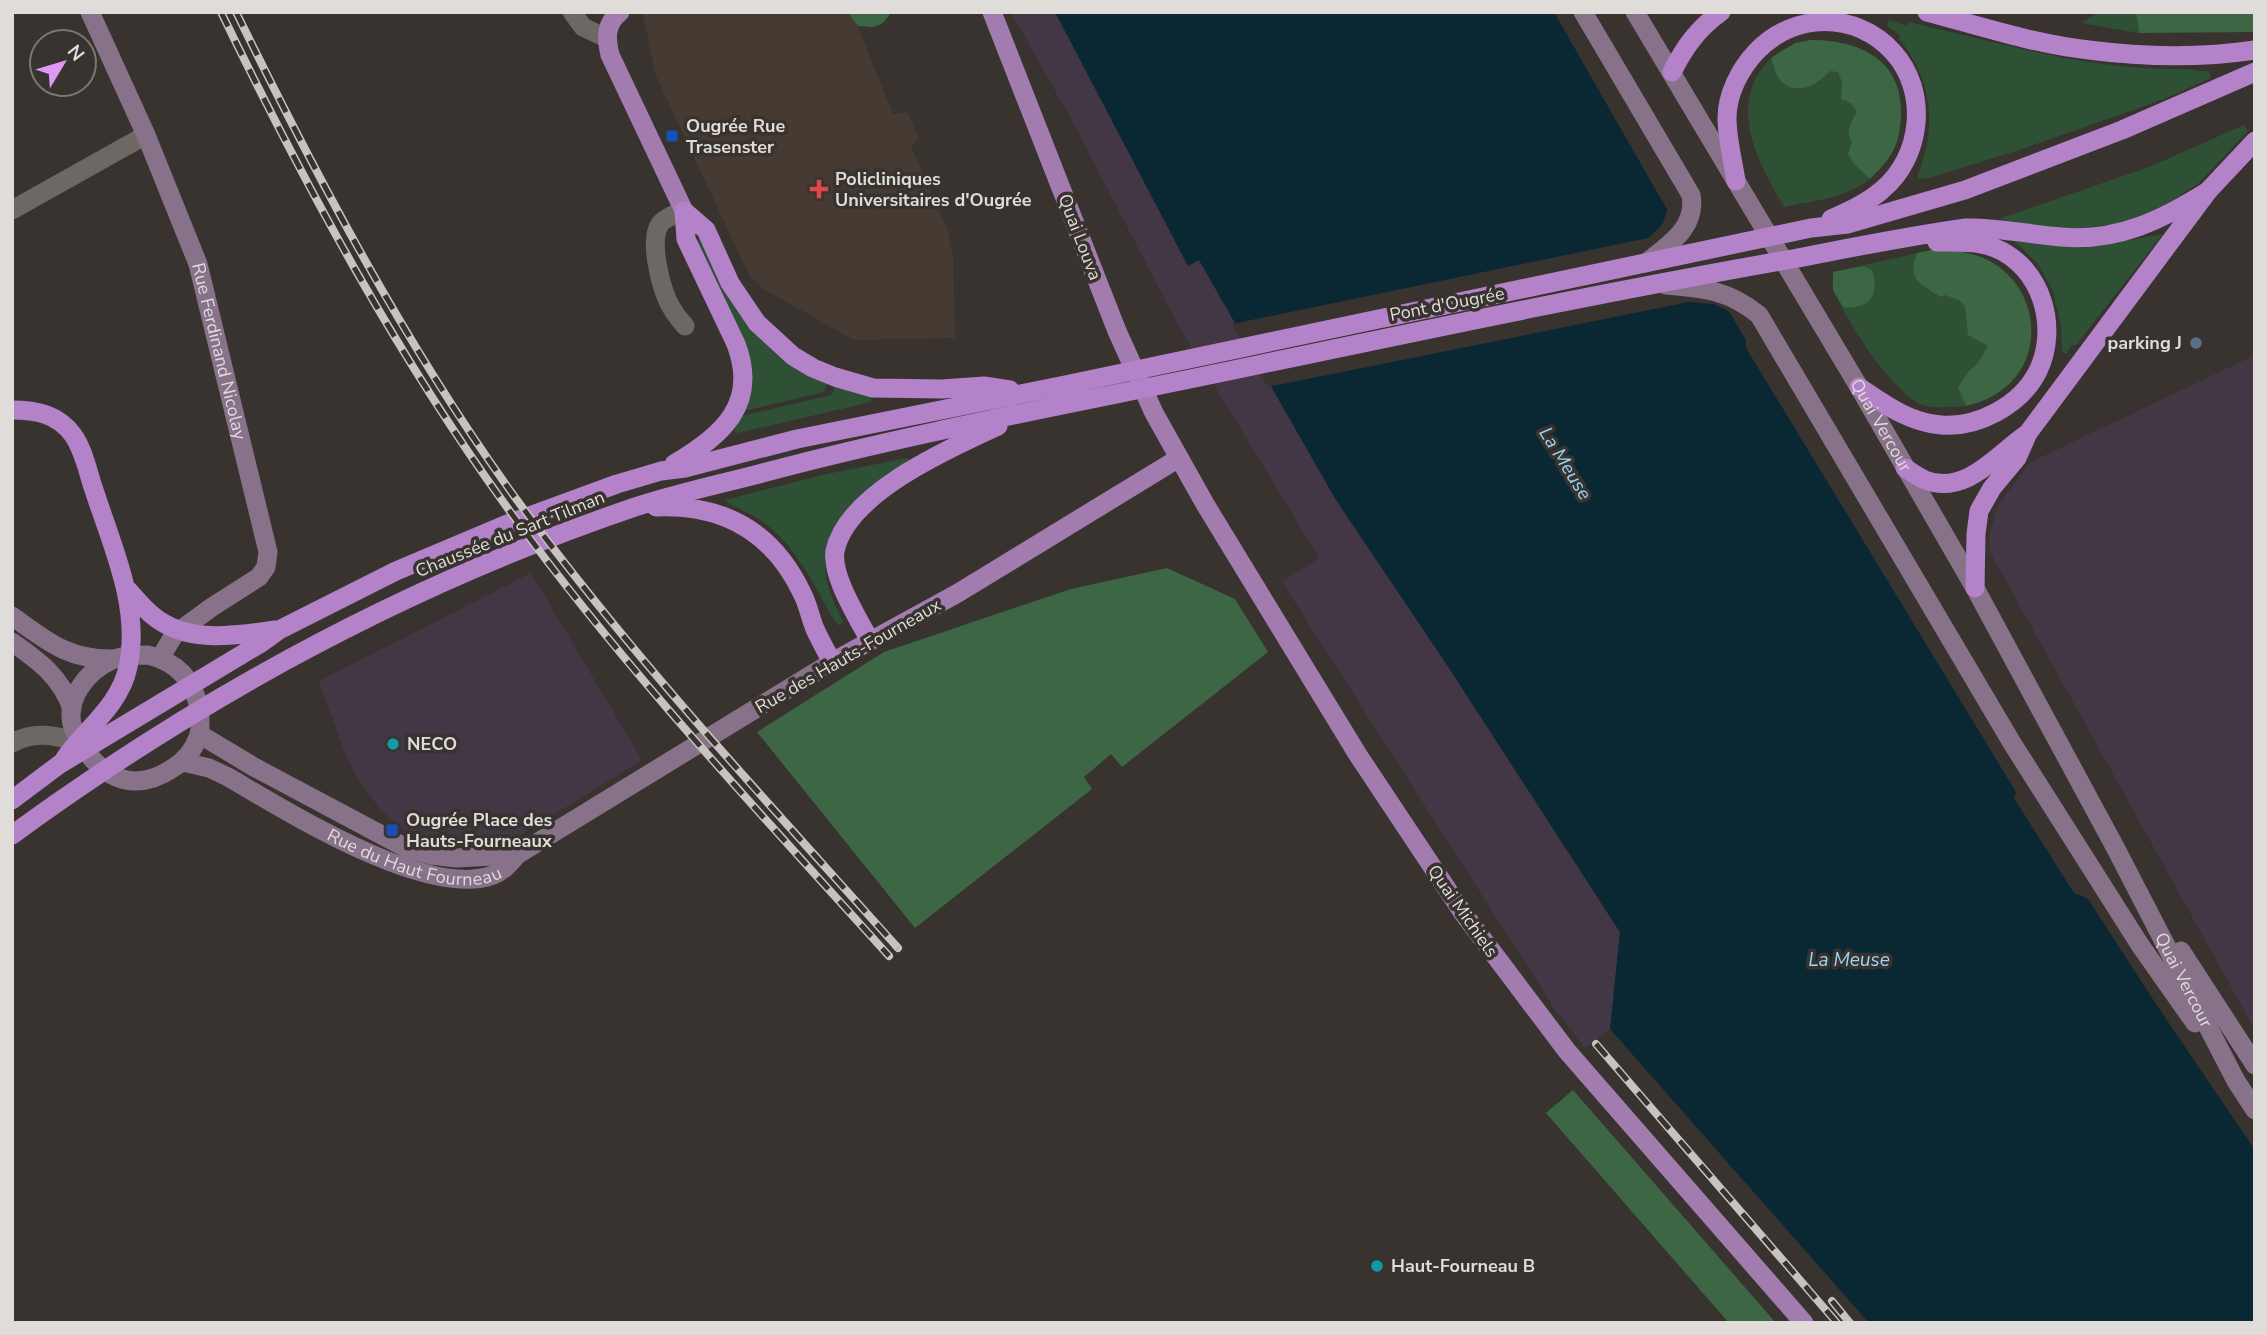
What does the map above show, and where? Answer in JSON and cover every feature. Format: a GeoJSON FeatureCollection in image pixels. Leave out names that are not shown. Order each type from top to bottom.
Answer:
{"type":"FeatureCollection","features":[{"type":"Feature","properties":{"kind":"highway"},"geometry":{"type":"LineString","coordinates":[[1672,72],[1685,46],[1721,12]]}},
{"type":"Feature","properties":{"kind":"highway"},"geometry":{"type":"LineString","coordinates":[[1927,12],[2087,50],[2155,55],[2255,50]]}},
{"type":"Feature","properties":{"kind":"highway"},"geometry":{"type":"LineString","coordinates":[[1736,181],[1727,118],[1730,97],[1740,74],[1762,45],[1786,29],[1808,21],[1840,23],[1878,39],[1893,52],[1910,82],[1916,112],[1916,130],[1911,148],[1906,162],[1884,189],[1855,207],[1811,228]]}},
{"type":"Feature","properties":{"kind":"highway"},"geometry":{"type":"LineString","coordinates":[[1811,228],[1848,224],[1965,190],[2122,130],[2255,72]]}},
{"type":"Feature","properties":{"kind":"highway"},"geometry":{"type":"LineString","coordinates":[[1975,588],[1979,511],[1992,488],[2017,458],[2028,433],[2207,191],[2255,141]]}},
{"type":"Feature","properties":{"kind":"highway"},"geometry":{"type":"LineString","coordinates":[[1864,246],[1974,228],[1995,228],[2062,237],[2104,237],[2153,223],[2207,191]]}},
{"type":"Feature","properties":{"kind":"highway"},"geometry":{"type":"LineString","coordinates":[[684,211],[706,230],[730,283],[757,323],[793,356],[813,368],[873,388],[942,389],[984,386],[1022,392]]}},
{"type":"Feature","properties":{"kind":"highway"},"geometry":{"type":"LineString","coordinates":[[661,471],[696,451],[724,428],[736,409],[743,384],[741,359],[736,344],[686,239],[684,211]]}},
{"type":"Feature","properties":{"kind":"highway","name":"Pont d'Ougrée"},"geometry":{"type":"LineString","coordinates":[[1070,384],[1811,228]]}},
{"type":"Feature","properties":{"kind":"highway"},"geometry":{"type":"LineString","coordinates":[[1859,387],[1883,404],[1920,421],[1952,425],[1978,421],[2002,409],[2030,383],[2042,358],[2047,325],[2038,287],[2021,265],[1994,248],[1960,242],[1864,246]]}},
{"type":"Feature","properties":{"kind":"highway","name":"Pont d'Ougrée"},"geometry":{"type":"LineString","coordinates":[[1078,403],[1657,284],[1864,246]]}},
{"type":"Feature","properties":{"kind":"highway","name":"Chaussée du Sart Tilman"},"geometry":{"type":"LineString","coordinates":[[12,800],[60,764],[279,630],[434,554],[505,525],[617,484],[661,471],[685,468],[797,439],[1070,384]]}},
{"type":"Feature","properties":{"kind":"highway","name":"Chaussée du Sart Tilman"},"geometry":{"type":"LineString","coordinates":[[12,835],[85,782],[182,719],[290,658],[430,588],[522,549],[630,509],[848,450],[1078,403]]}},
{"type":"Feature","properties":{"kind":"highway"},"geometry":{"type":"LineString","coordinates":[[12,410],[33,410],[48,414],[74,436],[125,587],[131,647],[128,669],[110,706],[82,735],[60,764]]}},
{"type":"Feature","properties":{"kind":"highway"},"geometry":{"type":"LineString","coordinates":[[870,641],[838,577],[835,552],[845,528],[866,504],[923,461],[1031,411]]}},
{"type":"Feature","properties":{"kind":"highway"},"geometry":{"type":"LineString","coordinates":[[1905,468],[1924,480],[1940,483],[1968,478],[1980,472],[2004,449],[2028,433]]}},
{"type":"Feature","properties":{"kind":"highway"},"geometry":{"type":"LineString","coordinates":[[630,509],[666,507],[701,510],[731,519],[755,532],[778,552],[803,594],[815,629],[832,662]]}},
{"type":"Feature","properties":{"kind":"highway"},"geometry":{"type":"LineString","coordinates":[[125,587],[153,616],[177,629],[201,635],[228,636],[279,630]]}},
{"type":"Feature","properties":{"kind":"main road","name":"Rue Ferdinand Nicolay"},"geometry":{"type":"LineString","coordinates":[[90,12],[146,135],[198,264],[268,552],[266,567],[259,577],[174,635],[160,658]]}},
{"type":"Feature","properties":{"kind":"main road"},"geometry":{"type":"LineString","coordinates":[[620,12],[610,25],[606,37],[610,55],[684,211]]}},
{"type":"Feature","properties":{"kind":"main road","name":"Quai Louva"},"geometry":{"type":"LineString","coordinates":[[992,12],[1117,331],[1154,413],[1178,458]]}},
{"type":"Feature","properties":{"kind":"main road","name":"Quai Vercour"},"geometry":{"type":"LineString","coordinates":[[1634,12],[1859,387],[1975,588],[2115,847],[2236,1082],[2255,1110]]}},
{"type":"Feature","properties":{"kind":"main road"},"geometry":{"type":"LineString","coordinates":[[1586,18],[1691,195],[1693,207],[1684,231],[1646,263]]}},
{"type":"Feature","properties":{"kind":"main road"},"geometry":{"type":"LineString","coordinates":[[1657,284],[1724,293],[1744,303],[1759,315],[2019,755],[2140,945],[2236,1082]]}},
{"type":"Feature","properties":{"kind":"main road","name":"Rue des Hauts-Fourneaux"},"geometry":{"type":"LineString","coordinates":[[517,855],[832,662],[957,593],[1178,458]]}},
{"type":"Feature","properties":{"kind":"main road","name":"Quai Michiels"},"geometry":{"type":"LineString","coordinates":[[1178,458],[1357,755],[1470,923],[1567,1051],[1804,1323]]}},
{"type":"Feature","properties":{"kind":"main road"},"geometry":{"type":"LineString","coordinates":[[12,617],[66,653],[84,658],[113,659]]}},
{"type":"Feature","properties":{"kind":"main road"},"geometry":{"type":"LineString","coordinates":[[12,642],[52,672],[67,695],[72,709]]}},
{"type":"Feature","properties":{"kind":"main road"},"geometry":{"type":"LineString","coordinates":[[148,655],[160,658],[175,666],[196,693],[200,718],[199,734],[183,762],[151,780],[140,783],[126,781],[99,765],[80,742],[72,726],[76,693],[86,679],[113,659],[148,655]]}},
{"type":"Feature","properties":{"kind":"main road","name":"Rue du Haut Fourneau"},"geometry":{"type":"LineString","coordinates":[[199,734],[254,767],[408,849],[456,858],[517,855]]}},
{"type":"Feature","properties":{"kind":"main road","name":"Rue du Haut Fourneau"},"geometry":{"type":"LineString","coordinates":[[183,762],[209,768],[345,842],[395,865],[422,873],[444,877],[491,876],[505,869],[517,855]]}},
{"type":"Feature","properties":{"kind":"main road","name":"Quai Vercour"},"geometry":{"type":"LineString","coordinates":[[2115,847],[2255,1065]]}},
{"type":"Feature","properties":{"kind":"street"},"geometry":{"type":"LineString","coordinates":[[572,12],[583,27],[606,37]]}},
{"type":"Feature","properties":{"kind":"street"},"geometry":{"type":"LineString","coordinates":[[12,210],[146,135]]}},
{"type":"Feature","properties":{"kind":"street"},"geometry":{"type":"LineString","coordinates":[[684,211],[668,217],[660,224],[655,235],[656,252],[667,299],[685,327]]}},
{"type":"Feature","properties":{"kind":"street"},"geometry":{"type":"LineString","coordinates":[[12,743],[24,736],[47,734],[80,742]]}},
{"type":"Feature","properties":{"kind":"shaded area","name":"Policliniques Universitaires d'Ougrée"},"geometry":{"type":"Polygon","coordinates":[[[852,12],[893,114],[907,112],[919,139],[911,146],[948,231],[953,258],[955,338],[854,340],[762,288],[749,275],[656,76],[643,14],[852,12]]]}},
{"type":"Feature","properties":{"kind":"shaded area"},"geometry":{"type":"Polygon","coordinates":[[[1011,12],[1055,12],[1188,265],[1199,260],[1336,500],[1447,665],[1620,933],[1610,1029],[1585,1048],[1556,1011],[1282,582],[1319,558],[1179,327],[1076,128],[1011,12]]]}},
{"type":"Feature","properties":{"kind":"shaded area"},"geometry":{"type":"Polygon","coordinates":[[[2255,355],[2255,1030],[1990,552],[1989,536],[1998,506],[2029,463],[2255,355]]]}},
{"type":"Feature","properties":{"kind":"shaded area"},"geometry":{"type":"Polygon","coordinates":[[[531,573],[642,760],[519,836],[495,841],[424,837],[406,832],[380,809],[357,778],[346,756],[319,681],[531,573]]]}},
{"type":"Feature","properties":{"kind":"green space"},"geometry":{"type":"Polygon","coordinates":[[[848,12],[891,12],[881,24],[869,27],[858,26],[848,12]]]}},
{"type":"Feature","properties":{"kind":"green space"},"geometry":{"type":"Polygon","coordinates":[[[2099,12],[2136,12],[2139,33],[2081,23],[2099,12]]]}},
{"type":"Feature","properties":{"kind":"green space"},"geometry":{"type":"Polygon","coordinates":[[[2136,12],[2255,12],[2255,32],[2139,33],[2136,12]]]}},
{"type":"Feature","properties":{"kind":"green space"},"geometry":{"type":"Polygon","coordinates":[[[1889,20],[1907,26],[1909,22],[2079,60],[2148,68],[2209,71],[2211,78],[2164,99],[2016,151],[1919,179],[1917,176],[1928,140],[1925,87],[1919,70],[1899,39],[1901,36],[1887,26],[1889,20]]]}},
{"type":"Feature","properties":{"kind":"green space"},"geometry":{"type":"Polygon","coordinates":[[[1811,40],[1831,41],[1861,49],[1886,66],[1900,96],[1900,132],[1888,160],[1862,185],[1829,198],[1784,207],[1758,158],[1752,140],[1748,104],[1752,87],[1766,64],[1783,50],[1811,40]]]}},
{"type":"Feature","properties":{"kind":"green space"},"geometry":{"type":"Polygon","coordinates":[[[1811,40],[1845,44],[1860,49],[1874,56],[1894,78],[1899,94],[1900,129],[1894,150],[1870,179],[1854,164],[1848,154],[1852,142],[1850,127],[1857,112],[1851,103],[1841,99],[1842,82],[1838,72],[1830,71],[1819,81],[1799,88],[1786,85],[1776,73],[1771,58],[1795,43],[1811,40]]]}},
{"type":"Feature","properties":{"kind":"green space"},"geometry":{"type":"Polygon","coordinates":[[[2244,125],[2248,131],[2199,183],[2172,201],[2129,222],[2066,230],[1999,219],[2149,167],[2244,125]]]}},
{"type":"Feature","properties":{"kind":"green space"},"geometry":{"type":"Polygon","coordinates":[[[2163,234],[2076,345],[2072,345],[2066,354],[2062,352],[2061,325],[2053,292],[2038,264],[2014,241],[2085,248],[2163,234]]]}},
{"type":"Feature","properties":{"kind":"green space"},"geometry":{"type":"Polygon","coordinates":[[[700,239],[729,297],[828,383],[824,392],[744,409],[697,241],[700,239]]]}},
{"type":"Feature","properties":{"kind":"green space"},"geometry":{"type":"Polygon","coordinates":[[[1936,249],[1973,255],[1993,263],[2014,281],[2027,302],[2031,326],[2028,349],[2019,371],[2003,389],[1981,402],[1954,407],[1934,407],[1922,405],[1909,397],[1873,357],[1845,313],[1833,288],[1833,272],[1936,249]]]}},
{"type":"Feature","properties":{"kind":"green space"},"geometry":{"type":"Polygon","coordinates":[[[1936,249],[1966,253],[1993,263],[2009,276],[2021,292],[2028,310],[2030,347],[2023,365],[2012,381],[1996,394],[1966,406],[1958,387],[1988,346],[1968,335],[1965,306],[1959,300],[1945,295],[1941,297],[1922,285],[1915,276],[1913,270],[1917,253],[1936,249]]]}},
{"type":"Feature","properties":{"kind":"green space"},"geometry":{"type":"Polygon","coordinates":[[[1864,266],[1872,270],[1874,293],[1860,306],[1844,308],[1833,290],[1833,272],[1864,266]]]}},
{"type":"Feature","properties":{"kind":"green space"},"geometry":{"type":"Polygon","coordinates":[[[836,385],[871,395],[871,402],[734,432],[741,416],[828,396],[836,385]]]}},
{"type":"Feature","properties":{"kind":"green space"},"geometry":{"type":"Polygon","coordinates":[[[907,458],[910,460],[849,509],[835,526],[827,545],[825,566],[830,591],[843,621],[840,626],[795,554],[775,532],[759,519],[725,500],[822,475],[907,458]]]}},
{"type":"Feature","properties":{"kind":"green space"},"geometry":{"type":"Polygon","coordinates":[[[1167,568],[1235,599],[1268,652],[1122,767],[1111,754],[1084,777],[1092,789],[915,928],[757,732],[884,652],[1071,589],[1167,568]]]}},
{"type":"Feature","properties":{"kind":"green space"},"geometry":{"type":"Polygon","coordinates":[[[1573,1090],[1776,1323],[1729,1323],[1546,1113],[1573,1090]]]}},
{"type":"Feature","properties":{"kind":"water","name":"La Meuse"},"geometry":{"type":"Polygon","coordinates":[[[1055,12],[1554,12],[1661,199],[1746,340],[1746,348],[2016,792],[2014,798],[2074,893],[2088,899],[2255,1150],[2255,1323],[1869,1323],[1610,1029],[1620,932],[1447,665],[1336,500],[1199,260],[1188,266],[1055,12]]]}},
{"type":"Feature","properties":{"kind":"pier"},"geometry":{"type":"Polygon","coordinates":[[[1669,206],[1734,314],[1714,304],[1689,302],[1268,387],[1232,324],[1648,238],[1662,225],[1669,206]]]}},
{"type":"Feature","properties":{"kind":"railway"},"geometry":{"type":"LineString","coordinates":[[221,12],[287,144],[357,273],[474,461],[560,578],[651,689],[889,956]]}},
{"type":"Feature","properties":{"kind":"railway"},"geometry":{"type":"LineString","coordinates":[[236,12],[330,196],[397,316],[509,489],[649,666],[898,948]]}},
{"type":"Feature","properties":{"kind":"railway"},"geometry":{"type":"LineString","coordinates":[[1596,1044],[1837,1323]]}},
{"type":"Feature","properties":{"kind":"railway"},"geometry":{"type":"LineString","coordinates":[[1832,1301],[1850,1323]]}},
{"type":"Feature","properties":{"kind":"place","name":"Ougrée Rue Trasenster"},"geometry":{"type":"Point","coordinates":[672,136]}},
{"type":"Feature","properties":{"kind":"place","name":"Policliniques Universitaires d'Ougrée"},"geometry":{"type":"Point","coordinates":[819,189]}},
{"type":"Feature","properties":{"kind":"place","name":"parking J"},"geometry":{"type":"Point","coordinates":[2196,343]}},
{"type":"Feature","properties":{"kind":"place","name":"NECO"},"geometry":{"type":"Point","coordinates":[393,744]}},
{"type":"Feature","properties":{"kind":"place","name":"Ougrée Place des Hauts-Fourneaux"},"geometry":{"type":"Point","coordinates":[392,830]}},
{"type":"Feature","properties":{"kind":"place","name":"Haut-Fourneau B"},"geometry":{"type":"Point","coordinates":[1377,1266]}}]}
